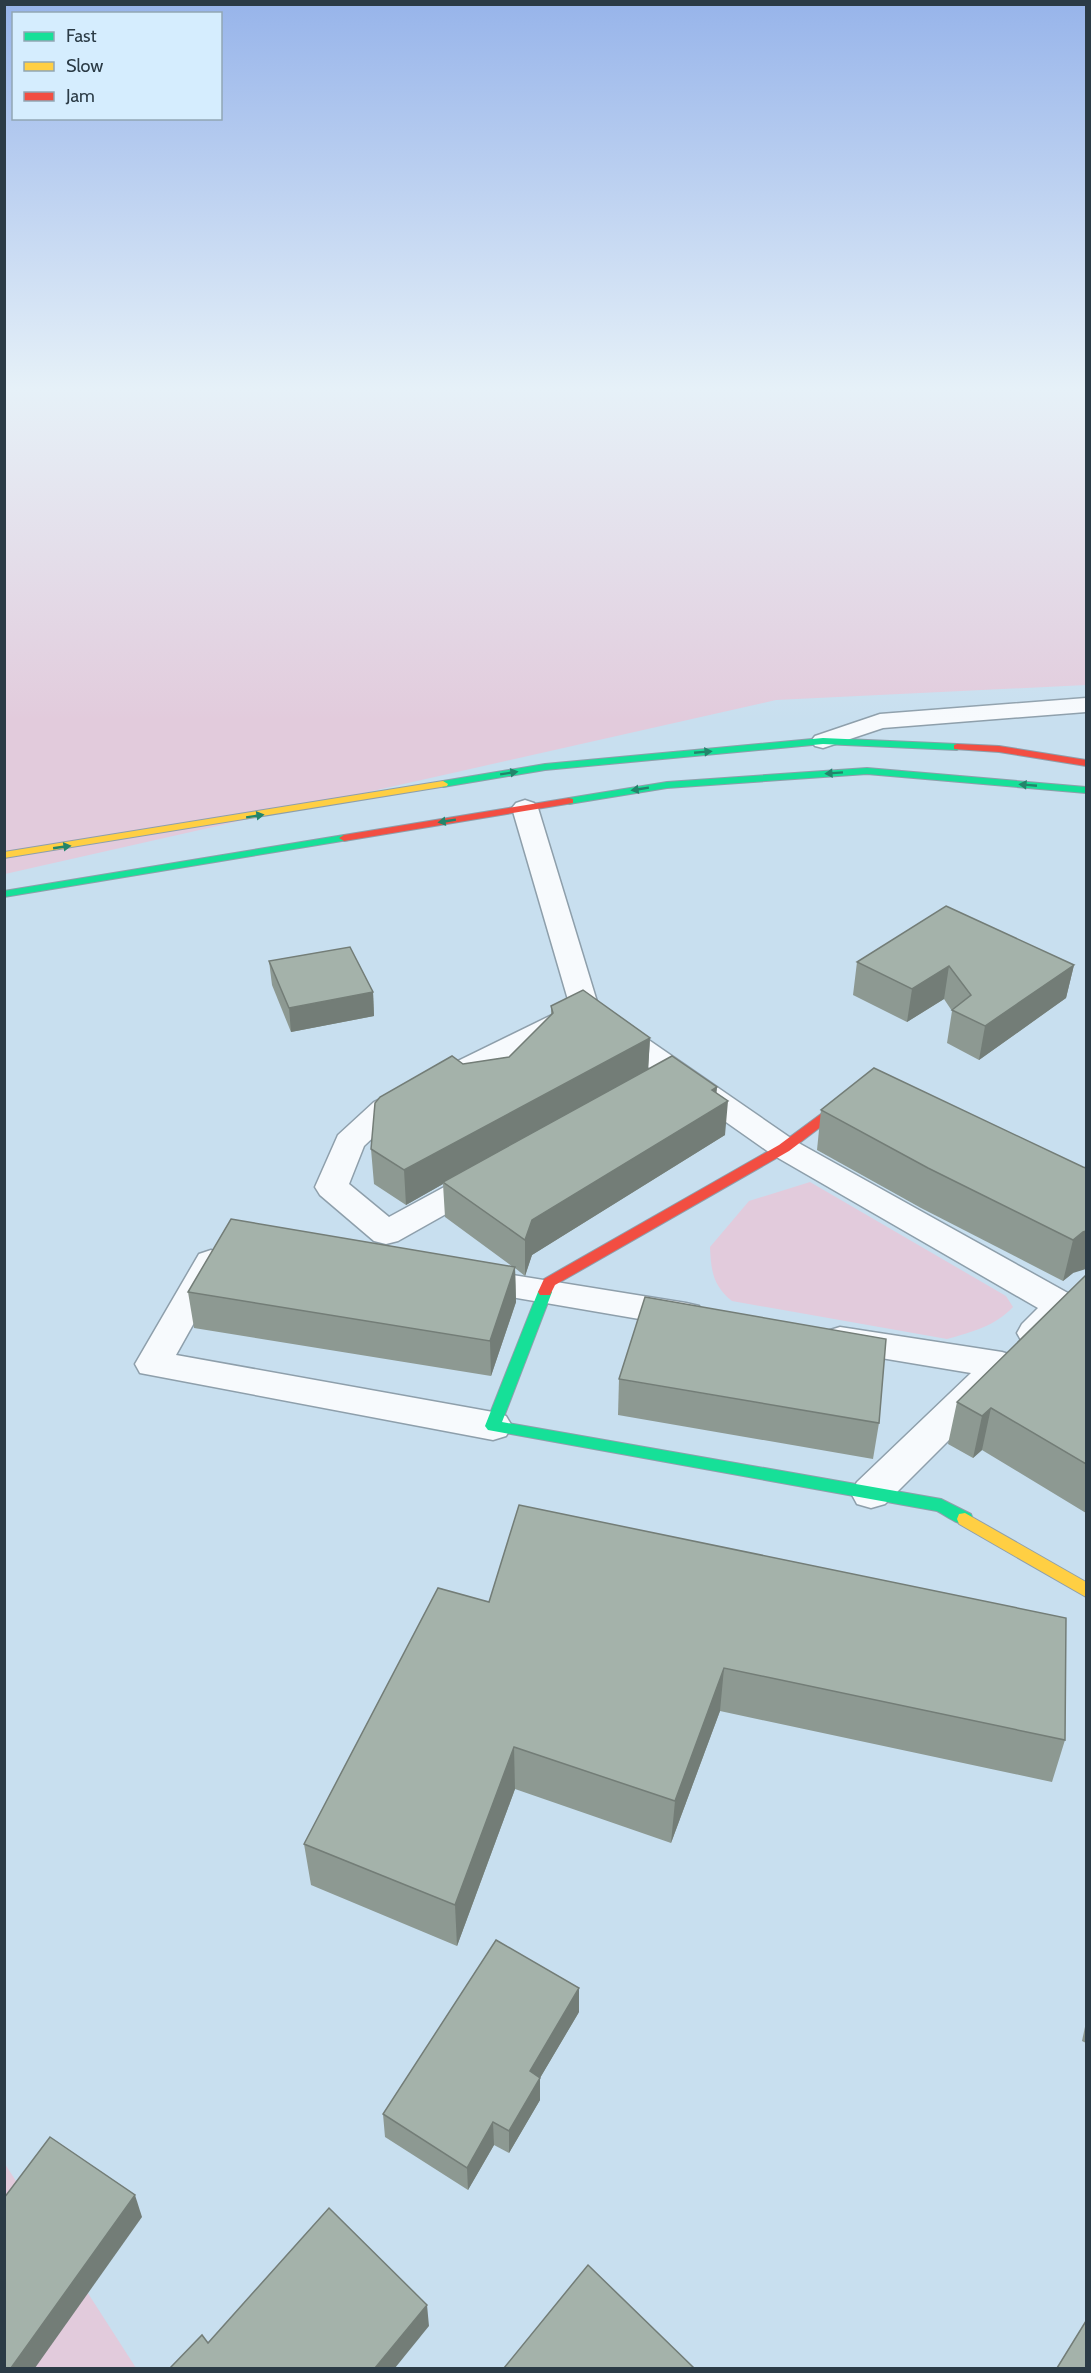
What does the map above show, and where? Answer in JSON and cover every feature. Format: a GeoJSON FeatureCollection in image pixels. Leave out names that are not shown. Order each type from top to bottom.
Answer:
{"type":"FeatureCollection","features":[{"type":"Feature","properties":{"kind":"main road"},"geometry":{"type":"LineString","coordinates":[[4,855],[77,845],[545,767],[823,741],[999,749],[1086,763]]}},
{"type":"Feature","properties":{"kind":"main road"},"geometry":{"type":"LineString","coordinates":[[4,894],[668,785],[867,771],[1086,790]]}},
{"type":"Feature","properties":{"kind":"main road"},"geometry":{"type":"LineString","coordinates":[[873,1095],[862,1090],[784,1148],[549,1282],[493,1426],[941,1505],[1086,1590]]}},
{"type":"Feature","properties":{"kind":"street"},"geometry":{"type":"LineString","coordinates":[[823,741],[879,721],[1086,705]]}},
{"type":"Feature","properties":{"kind":"street"},"geometry":{"type":"LineString","coordinates":[[525,808],[585,1009],[784,1148],[1074,1294],[871,1493]]}},
{"type":"Feature","properties":{"kind":"street"},"geometry":{"type":"LineString","coordinates":[[510,1164],[386,1249],[332,1187],[349,1142],[385,1109],[585,1009]]}},
{"type":"Feature","properties":{"kind":"street"},"geometry":{"type":"LineString","coordinates":[[644,1089],[675,1072]]}},
{"type":"Feature","properties":{"kind":"street"},"geometry":{"type":"LineString","coordinates":[[236,1240],[225,1238],[153,1364],[493,1426]]}},
{"type":"Feature","properties":{"kind":"street"},"geometry":{"type":"LineString","coordinates":[[442,1275],[720,1321]]}},
{"type":"Feature","properties":{"kind":"street"},"geometry":{"type":"LineString","coordinates":[[803,1334],[1002,1365]]}},
{"type":"Feature","properties":{"kind":"shaded area"},"geometry":{"type":"Polygon","coordinates":[[[4,500],[1086,500],[1086,685],[776,700],[5,874],[4,500]]]}},
{"type":"Feature","properties":{"kind":"shaded area"},"geometry":{"type":"Polygon","coordinates":[[[810,1182],[1006,1296],[1013,1307],[991,1324],[947,1339],[732,1301],[721,1290],[714,1277],[710,1247],[749,1201],[810,1182]]]}},
{"type":"Feature","properties":{"kind":"shaded area"},"geometry":{"type":"Polygon","coordinates":[[[5,2164],[136,2368],[5,2368],[5,2164]]]}},
{"type":"Feature","properties":{"kind":"building"},"geometry":{"type":"Polygon","coordinates":[[[946,906],[1074,965],[985,1026],[952,1010],[971,995],[949,966],[912,989],[857,962],[946,906]]]}},
{"type":"Feature","properties":{"kind":"building"},"geometry":{"type":"Polygon","coordinates":[[[350,947],[373,992],[289,1008],[269,961],[350,947]]]}},
{"type":"Feature","properties":{"kind":"building"},"geometry":{"type":"Polygon","coordinates":[[[583,990],[650,1038],[404,1170],[371,1149],[375,1103],[380,1097],[452,1056],[463,1064],[509,1057],[553,1013],[551,1006],[583,990]]]}},
{"type":"Feature","properties":{"kind":"building"},"geometry":{"type":"Polygon","coordinates":[[[672,1056],[717,1087],[712,1090],[728,1101],[532,1220],[525,1240],[443,1182],[672,1056]]]}},
{"type":"Feature","properties":{"kind":"building"},"geometry":{"type":"Polygon","coordinates":[[[874,1068],[1086,1168],[1086,1231],[1073,1240],[928,1168],[821,1110],[874,1068]]]}},
{"type":"Feature","properties":{"kind":"building"},"geometry":{"type":"Polygon","coordinates":[[[231,1219],[515,1267],[490,1341],[188,1292],[231,1219]]]}},
{"type":"Feature","properties":{"kind":"building"},"geometry":{"type":"Polygon","coordinates":[[[1086,1275],[1086,1464],[991,1408],[982,1416],[957,1402],[1086,1275]]]}},
{"type":"Feature","properties":{"kind":"building"},"geometry":{"type":"Polygon","coordinates":[[[645,1297],[886,1339],[879,1423],[619,1379],[645,1297]]]}},
{"type":"Feature","properties":{"kind":"building"},"geometry":{"type":"Polygon","coordinates":[[[519,1505],[1066,1618],[1065,1740],[724,1668],[675,1801],[514,1747],[455,1905],[304,1844],[438,1588],[489,1602],[519,1505]]]}},
{"type":"Feature","properties":{"kind":"building"},"geometry":{"type":"Polygon","coordinates":[[[496,1940],[579,1988],[530,2071],[540,2078],[509,2131],[493,2122],[467,2168],[383,2114],[496,1940]]]}},
{"type":"Feature","properties":{"kind":"building"},"geometry":{"type":"Polygon","coordinates":[[[50,2137],[135,2195],[11,2368],[4,2368],[4,2198],[50,2137]]]}},
{"type":"Feature","properties":{"kind":"building"},"geometry":{"type":"Polygon","coordinates":[[[329,2208],[427,2305],[375,2368],[170,2368],[202,2335],[208,2343],[329,2208]]]}},
{"type":"Feature","properties":{"kind":"building"},"geometry":{"type":"Polygon","coordinates":[[[588,2265],[694,2368],[504,2368],[588,2265]]]}},
{"type":"Feature","properties":{"kind":"building"},"geometry":{"type":"Polygon","coordinates":[[[1086,2321],[1086,2368],[1057,2368],[1086,2321]]]}},
{"type":"Feature","properties":{"kind":"traffic: fast"},"geometry":{"type":"LineString","coordinates":[[443,784],[545,767],[823,741],[957,747]]}},
{"type":"Feature","properties":{"kind":"traffic: fast"},"geometry":{"type":"LineString","coordinates":[[569,801],[667,785],[867,771],[1086,790]]}},
{"type":"Feature","properties":{"kind":"traffic: fast"},"geometry":{"type":"LineString","coordinates":[[4,894],[344,838]]}},
{"type":"Feature","properties":{"kind":"traffic: fast"},"geometry":{"type":"LineString","coordinates":[[545,1292],[493,1426],[941,1505],[965,1519]]}},
{"type":"Feature","properties":{"kind":"traffic: slow"},"geometry":{"type":"LineString","coordinates":[[4,855],[443,784]]}},
{"type":"Feature","properties":{"kind":"traffic: slow"},"geometry":{"type":"LineString","coordinates":[[965,1519],[1086,1590]]}},
{"type":"Feature","properties":{"kind":"traffic: jam"},"geometry":{"type":"LineString","coordinates":[[957,747],[999,749],[1086,763]]}},
{"type":"Feature","properties":{"kind":"traffic: jam"},"geometry":{"type":"LineString","coordinates":[[344,838],[569,801]]}},
{"type":"Feature","properties":{"kind":"traffic: jam"},"geometry":{"type":"LineString","coordinates":[[545,1292],[549,1282],[784,1148],[856,1094]]}}]}
